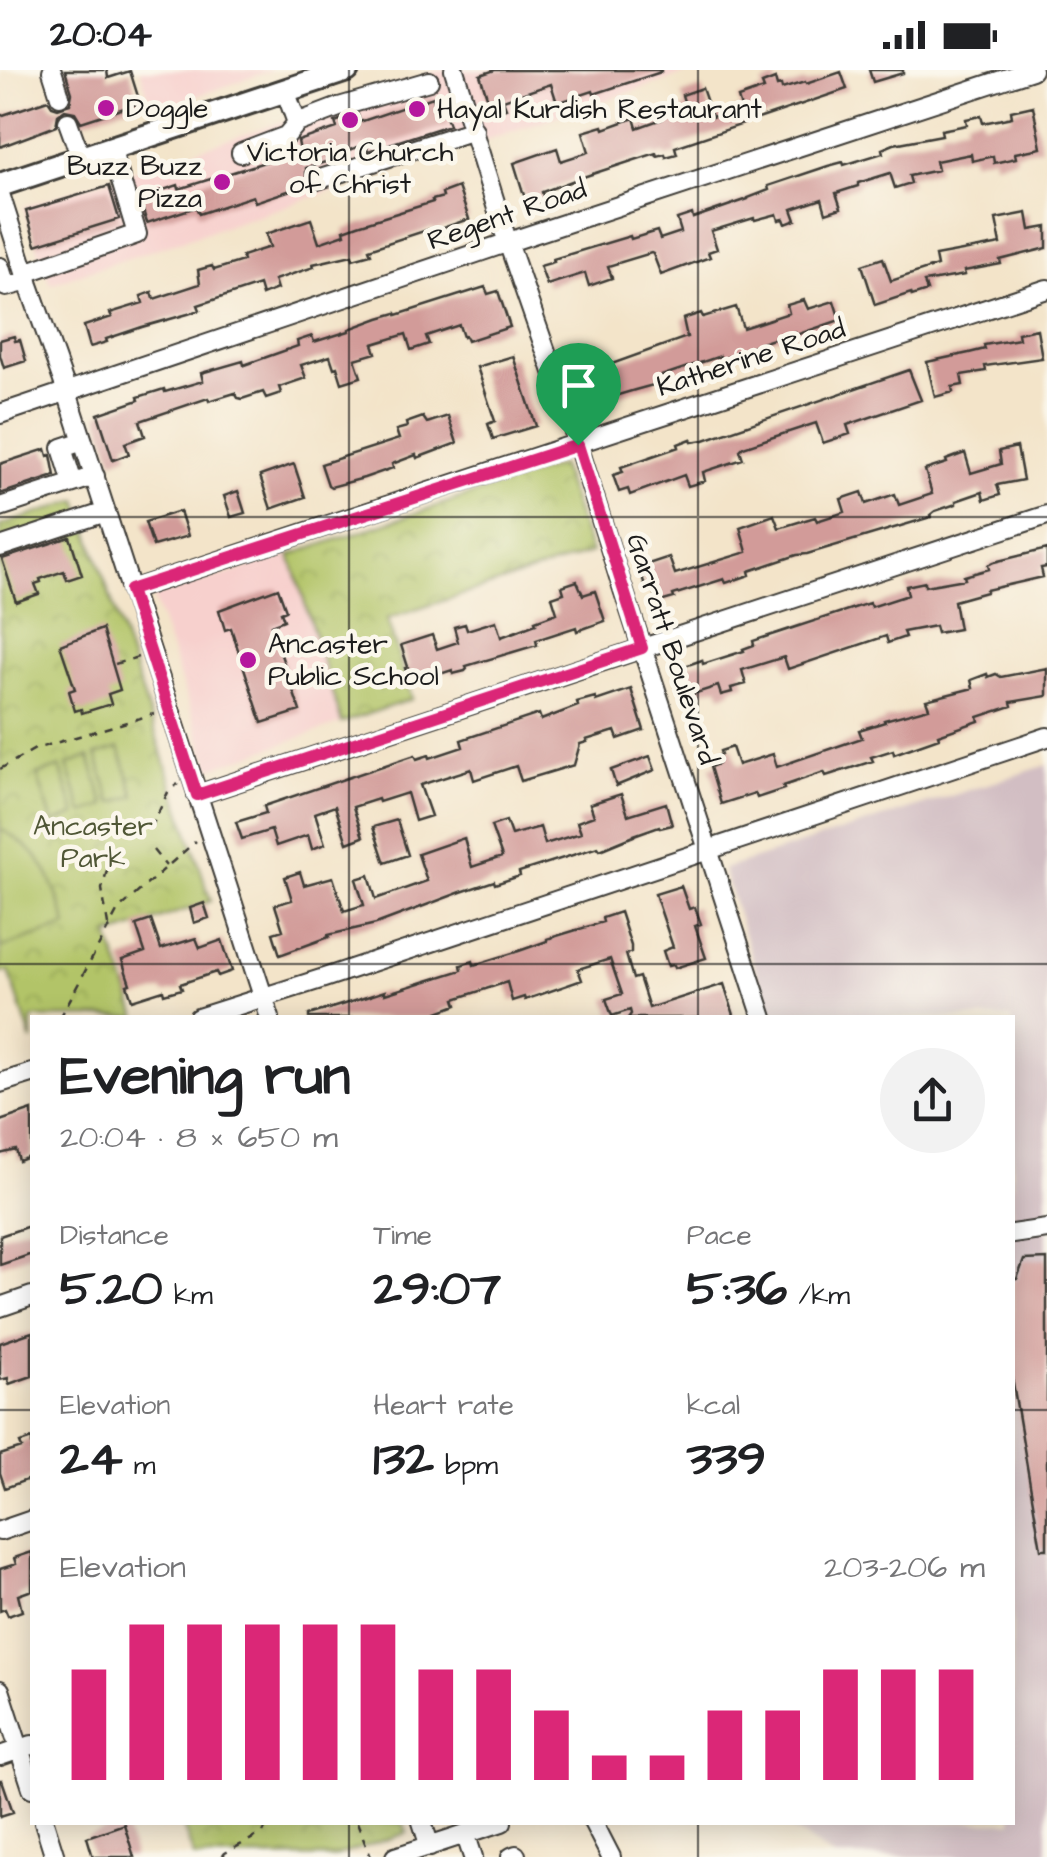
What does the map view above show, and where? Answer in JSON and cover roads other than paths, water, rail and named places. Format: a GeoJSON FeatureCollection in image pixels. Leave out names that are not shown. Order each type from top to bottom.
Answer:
{"type":"FeatureCollection","features":[{"type":"Feature","properties":{"kind":"main road"},"geometry":{"type":"LineString","coordinates":[[0,185],[342,72]]}},
{"type":"Feature","properties":{"kind":"street","name":"Garratt Boulevard"},"geometry":{"type":"LineString","coordinates":[[454,70],[762,1015]]}},
{"type":"Feature","properties":{"kind":"street","name":"Regent Road"},"geometry":{"type":"LineString","coordinates":[[0,414],[1032,70]]}},
{"type":"Feature","properties":{"kind":"street"},"geometry":{"type":"LineString","coordinates":[[52,71],[60,96]]}},
{"type":"Feature","properties":{"kind":"street"},"geometry":{"type":"LineString","coordinates":[[342,72],[366,99]]}},
{"type":"Feature","properties":{"kind":"street"},"geometry":{"type":"LineString","coordinates":[[339,107],[342,72]]}},
{"type":"Feature","properties":{"kind":"street"},"geometry":{"type":"LineString","coordinates":[[240,153],[286,136],[297,123],[428,81]]}},
{"type":"Feature","properties":{"kind":"street"},"geometry":{"type":"LineString","coordinates":[[285,90],[297,123]]}},
{"type":"Feature","properties":{"kind":"street"},"geometry":{"type":"LineString","coordinates":[[68,122],[80,158]]}},
{"type":"Feature","properties":{"kind":"street"},"geometry":{"type":"LineString","coordinates":[[317,180],[474,130]]}},
{"type":"Feature","properties":{"kind":"street"},"geometry":{"type":"LineString","coordinates":[[0,267],[3,288],[137,234],[112,148]]}},
{"type":"Feature","properties":{"kind":"street"},"geometry":{"type":"LineString","coordinates":[[0,194],[6,232],[67,392],[269,1015]]}},
{"type":"Feature","properties":{"kind":"street","name":"Katherine Road"},"geometry":{"type":"LineString","coordinates":[[130,590],[1047,289]]}},
{"type":"Feature","properties":{"kind":"street"},"geometry":{"type":"LineString","coordinates":[[73,483],[62,448],[83,440]]}},
{"type":"Feature","properties":{"kind":"street"},"geometry":{"type":"LineString","coordinates":[[0,507],[94,476]]}},
{"type":"Feature","properties":{"kind":"street"},"geometry":{"type":"LineString","coordinates":[[0,547],[106,512]]}},
{"type":"Feature","properties":{"kind":"street"},"geometry":{"type":"LineString","coordinates":[[194,787],[642,648],[1047,515]]}},
{"type":"Feature","properties":{"kind":"street"},"geometry":{"type":"LineString","coordinates":[[207,1015],[1047,737]]}},
{"type":"Feature","properties":{"kind":"street"},"geometry":{"type":"LineString","coordinates":[[0,1084],[30,1074]]}},
{"type":"Feature","properties":{"kind":"street"},"geometry":{"type":"LineString","coordinates":[[1015,1233],[1047,1228]]}},
{"type":"Feature","properties":{"kind":"street"},"geometry":{"type":"LineString","coordinates":[[0,1307],[30,1297]]}},
{"type":"Feature","properties":{"kind":"street"},"geometry":{"type":"LineString","coordinates":[[0,1531],[30,1521]]}},
{"type":"Feature","properties":{"kind":"street"},"geometry":{"type":"LineString","coordinates":[[0,1690],[26,1747],[30,1774]]}},
{"type":"Feature","properties":{"kind":"street"},"geometry":{"type":"LineString","coordinates":[[0,1756],[26,1747]]}},
{"type":"Feature","properties":{"kind":"street"},"geometry":{"type":"LineString","coordinates":[[45,1825],[54,1857]]}},
{"type":"Feature","properties":{"kind":"street"},"geometry":{"type":"LineString","coordinates":[[423,1825],[430,1847]]}},
{"type":"Feature","properties":{"kind":"street"},"geometry":{"type":"LineString","coordinates":[[395,1857],[494,1825]]}},
{"type":"Feature","properties":{"kind":"street"},"geometry":{"type":"LineString","coordinates":[[595,1825],[611,1857]]}},
{"type":"Feature","properties":{"kind":"street"},"geometry":{"type":"LineString","coordinates":[[466,1836],[473,1857]]}},
{"type":"Feature","properties":{"kind":"place","name":"Doggle"},"geometry":{"type":"Point","coordinates":[106,108]}},
{"type":"Feature","properties":{"kind":"place","name":"Hayal Kurdish Restaurant"},"geometry":{"type":"Point","coordinates":[417,109]}},
{"type":"Feature","properties":{"kind":"place","name":"Victoria Church of Christ"},"geometry":{"type":"Point","coordinates":[350,120]}},
{"type":"Feature","properties":{"kind":"place","name":"Buzz Buzz Pizza"},"geometry":{"type":"Point","coordinates":[222,182]}},
{"type":"Feature","properties":{"kind":"place","name":"Ancaster Public School"},"geometry":{"type":"Point","coordinates":[248,660]}},
{"type":"Feature","properties":{"kind":"park label","name":"Ancaster Park"},"geometry":{"type":"Point","coordinates":[93,842]}}]}
